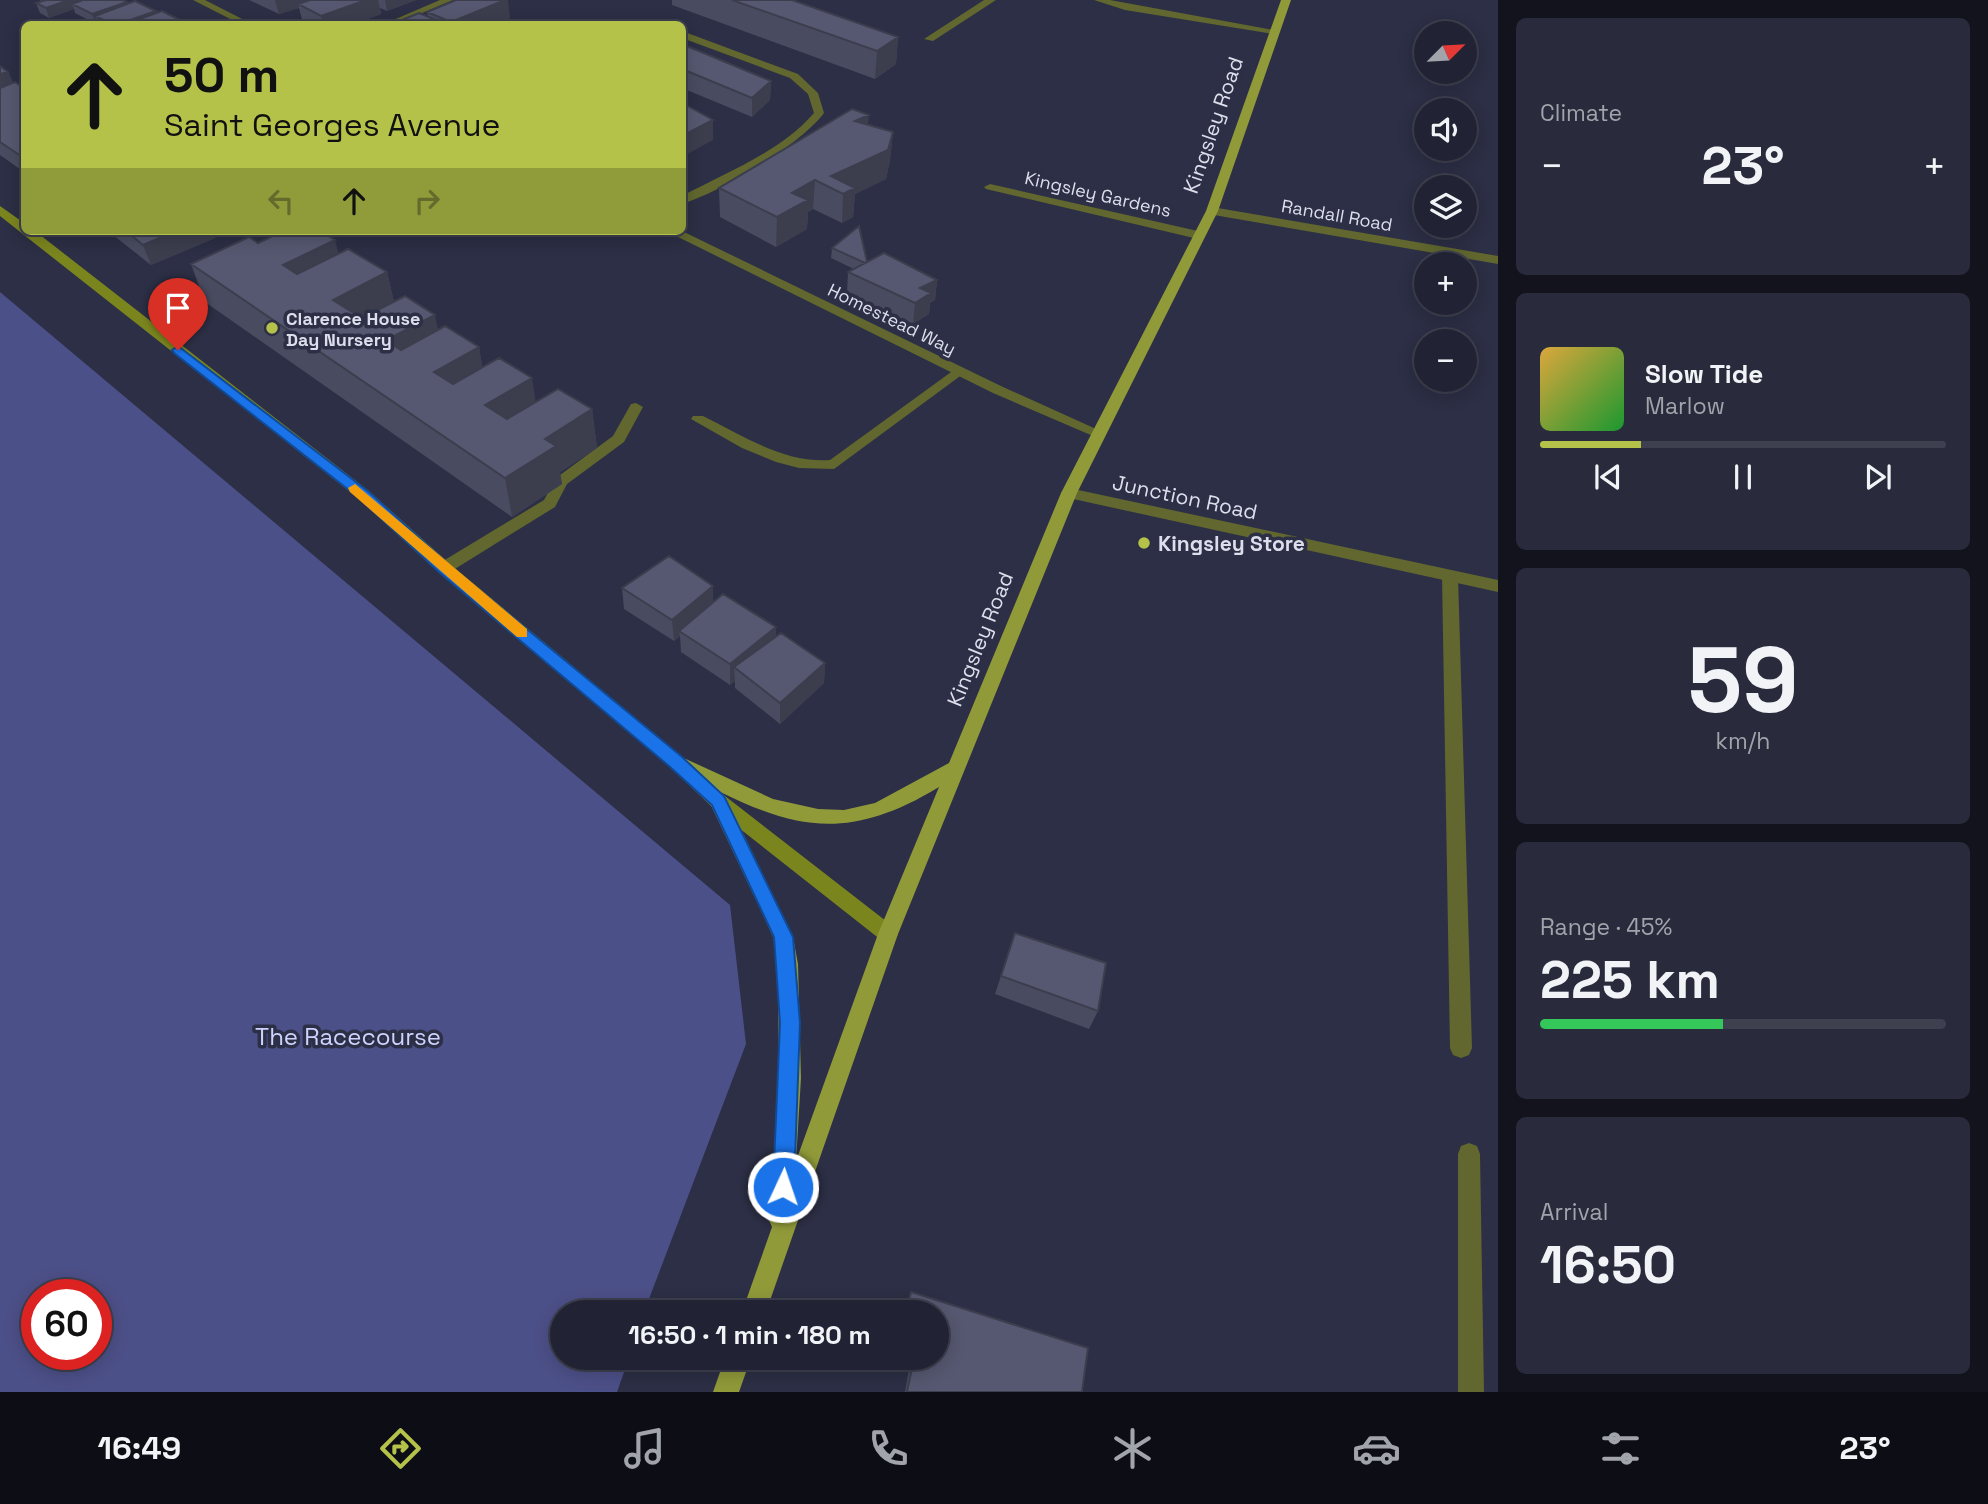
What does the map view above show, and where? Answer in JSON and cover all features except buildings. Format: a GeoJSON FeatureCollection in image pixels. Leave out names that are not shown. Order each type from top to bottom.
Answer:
{"type":"FeatureCollection","features":[{"type":"Feature","properties":{"kind":"main road","name":"Kingsley Road"},"geometry":{"type":"LineString","coordinates":[[758,1300],[888,934],[1069,494],[1212,211],[1286,0]]}},
{"type":"Feature","properties":{"kind":"main road"},"geometry":{"type":"LineString","coordinates":[[675,761],[753,800],[796,813],[829,819],[870,813],[956,768]]}},
{"type":"Feature","properties":{"kind":"main road"},"geometry":{"type":"LineString","coordinates":[[718,801],[783,937],[788,964],[790,1078],[780,1241]]}},
{"type":"Feature","properties":{"kind":"main road"},"geometry":{"type":"LineString","coordinates":[[726,1392],[734,1370]]}},
{"type":"Feature","properties":{"kind":"street"},"geometry":{"type":"LineString","coordinates":[[198,0],[241,21]]}},
{"type":"Feature","properties":{"kind":"street"},"geometry":{"type":"LineString","coordinates":[[396,21],[448,0]]}},
{"type":"Feature","properties":{"kind":"street"},"geometry":{"type":"LineString","coordinates":[[929,39],[991,0]]}},
{"type":"Feature","properties":{"kind":"street"},"geometry":{"type":"LineString","coordinates":[[1100,0],[1125,7],[1273,31]]}},
{"type":"Feature","properties":{"kind":"street"},"geometry":{"type":"LineString","coordinates":[[686,36],[794,76],[813,93],[819,113],[811,125],[782,145],[686,199]]}},
{"type":"Feature","properties":{"kind":"street","name":"Kingsley Gardens"},"geometry":{"type":"LineString","coordinates":[[990,187],[1198,235]]}},
{"type":"Feature","properties":{"kind":"street"},"geometry":{"type":"LineString","coordinates":[[0,210],[21,226]]}},
{"type":"Feature","properties":{"kind":"street","name":"Randall Road"},"geometry":{"type":"LineString","coordinates":[[1212,211],[1498,260]]}},
{"type":"Feature","properties":{"kind":"street"},"geometry":{"type":"LineString","coordinates":[[32,235],[364,495],[444,568],[675,761],[718,801],[888,934]]}},
{"type":"Feature","properties":{"kind":"street","name":"Homestead Way"},"geometry":{"type":"LineString","coordinates":[[680,235],[958,371],[1098,433]]}},
{"type":"Feature","properties":{"kind":"street"},"geometry":{"type":"LineString","coordinates":[[698,419],[779,458],[814,468],[834,464],[958,371]]}},
{"type":"Feature","properties":{"kind":"street"},"geometry":{"type":"LineString","coordinates":[[444,568],[550,503],[561,481],[619,439],[636,407]]}},
{"type":"Feature","properties":{"kind":"street","name":"Junction Road"},"geometry":{"type":"LineString","coordinates":[[1069,494],[1498,586]]}},
{"type":"Feature","properties":{"kind":"street"},"geometry":{"type":"LineString","coordinates":[[1450,576],[1461,1048]]}},
{"type":"Feature","properties":{"kind":"street"},"geometry":{"type":"LineString","coordinates":[[1469,1154],[1471,1392]]}},
{"type":"Feature","properties":{"kind":"green space","name":"The Racecourse"},"geometry":{"type":"Polygon","coordinates":[[[0,292],[730,905],[746,1044],[649,1300],[550,1300],[550,1370],[625,1370],[617,1392],[0,1392],[0,292]]]}},
{"type":"Feature","properties":{"kind":"slow traffic"},"geometry":{"type":"LineString","coordinates":[[355,488],[522,633]]}},
{"type":"Feature","properties":{"kind":"place","name":"Clarence House Day Nursery"},"geometry":{"type":"Point","coordinates":[272,328]}},
{"type":"Feature","properties":{"kind":"place","name":"Kingsley Store"},"geometry":{"type":"Point","coordinates":[1144,543]}},
{"type":"Feature","properties":{"kind":"route"},"geometry":{"type":"LineString","coordinates":[[178,350],[364,495],[444,568],[675,761],[718,801],[744,849],[783,937],[788,964],[790,1078],[783,1187]]}}]}
